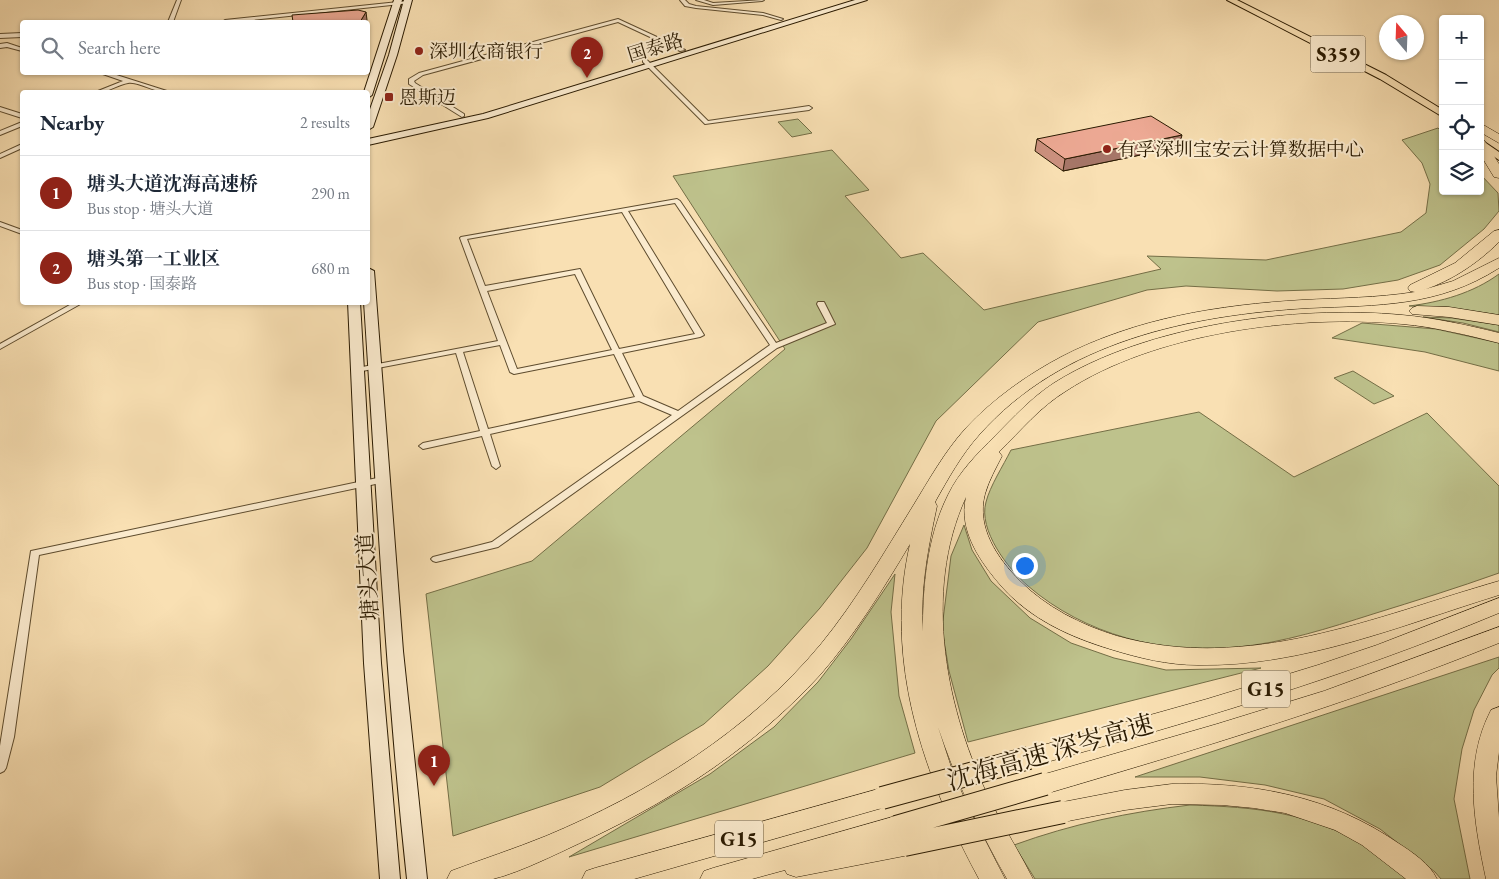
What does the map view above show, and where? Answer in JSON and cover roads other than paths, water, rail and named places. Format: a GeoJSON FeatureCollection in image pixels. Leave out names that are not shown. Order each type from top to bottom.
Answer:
{"type":"FeatureCollection","features":[{"type":"Feature","properties":{"kind":"highway"},"geometry":{"type":"LineString","coordinates":[[1484,130],[1499,139]]}},
{"type":"Feature","properties":{"kind":"highway"},"geometry":{"type":"LineString","coordinates":[[1484,149],[1499,174]]}},
{"type":"Feature","properties":{"kind":"highway"},"geometry":{"type":"LineString","coordinates":[[1331,303],[1396,292],[1434,281],[1462,266],[1499,234]]}},
{"type":"Feature","properties":{"kind":"highway"},"geometry":{"type":"LineString","coordinates":[[467,877],[524,856],[569,836],[651,795],[696,768],[755,724],[812,669],[844,628],[870,592],[955,455],[973,432],[1026,386],[1084,352],[1144,328],[1188,317],[1254,308],[1392,301],[1433,294],[1470,281],[1499,262]]}},
{"type":"Feature","properties":{"kind":"highway"},"geometry":{"type":"LineString","coordinates":[[1020,879],[985,817],[952,738],[941,694],[932,631],[934,577],[950,513],[961,487],[999,442],[1037,404],[1057,389],[1091,370],[1144,348],[1201,333],[1254,324],[1426,311],[1499,320]]}},
{"type":"Feature","properties":{"kind":"highway"},"geometry":{"type":"LineString","coordinates":[[1345,318],[1378,317],[1435,323],[1499,338]]}},
{"type":"Feature","properties":{"kind":"highway"},"geometry":{"type":"LineString","coordinates":[[999,442],[974,500],[973,517],[978,535],[986,552],[999,571],[1014,587],[1052,616],[1077,630],[1137,650],[1173,657],[1243,657],[1284,650],[1348,634],[1499,588]]}},
{"type":"Feature","properties":{"kind":"highway"},"geometry":{"type":"LineString","coordinates":[[931,493],[914,572],[912,630],[914,665],[931,743],[963,824],[992,879]]}},
{"type":"Feature","properties":{"kind":"highway","name":"沈海高速 深岑高速"},"geometry":{"type":"LineString","coordinates":[[595,879],[1177,717],[1314,674],[1438,630],[1499,605]]}},
{"type":"Feature","properties":{"kind":"highway","name":"沈海高速 深岑高速"},"geometry":{"type":"LineString","coordinates":[[713,879],[900,836],[1045,784],[1270,718],[1409,671],[1499,635]]}},
{"type":"Feature","properties":{"kind":"highway"},"geometry":{"type":"LineString","coordinates":[[1499,716],[1486,751],[1484,798],[1487,823],[1499,879]]}},
{"type":"Feature","properties":{"kind":"highway"},"geometry":{"type":"LineString","coordinates":[[732,879],[900,836],[1063,812],[1116,802],[1186,794],[1268,799],[1309,809],[1344,822],[1378,841],[1424,879]]}},
{"type":"Feature","properties":{"kind":"main road","name":"国泰路"},"geometry":{"type":"LineString","coordinates":[[370,142],[485,116],[682,50],[842,0]]}},
{"type":"Feature","properties":{"kind":"main road","name":"国泰路"},"geometry":{"type":"LineString","coordinates":[[370,136],[462,115],[863,0]]}},
{"type":"Feature","properties":{"kind":"main road","name":"S359"},"geometry":{"type":"LineString","coordinates":[[1231,0],[1383,76],[1439,111]]}},
{"type":"Feature","properties":{"kind":"main road","name":"S359"},"geometry":{"type":"LineString","coordinates":[[1249,0],[1406,80]]}},
{"type":"Feature","properties":{"kind":"main road"},"geometry":{"type":"LineString","coordinates":[[370,119],[393,55],[408,1]]}},
{"type":"Feature","properties":{"kind":"main road"},"geometry":{"type":"LineString","coordinates":[[370,90],[398,2]]}},
{"type":"Feature","properties":{"kind":"main road"},"geometry":{"type":"LineString","coordinates":[[1484,131],[1499,143]]}},
{"type":"Feature","properties":{"kind":"main road"},"geometry":{"type":"LineString","coordinates":[[1484,145],[1499,157]]}},
{"type":"Feature","properties":{"kind":"main road","name":"塘头大道"},"geometry":{"type":"LineString","coordinates":[[370,303],[404,772],[418,879]]}},
{"type":"Feature","properties":{"kind":"main road","name":"塘头大道"},"geometry":{"type":"LineString","coordinates":[[354,305],[372,674],[379,777],[390,879]]}},
{"type":"Feature","properties":{"kind":"street"},"geometry":{"type":"LineString","coordinates":[[171,20],[179,0]]}},
{"type":"Feature","properties":{"kind":"street"},"geometry":{"type":"LineString","coordinates":[[682,0],[687,5],[696,7],[763,14],[781,19]]}},
{"type":"Feature","properties":{"kind":"street"},"geometry":{"type":"LineString","coordinates":[[698,0],[713,4],[762,0]]}},
{"type":"Feature","properties":{"kind":"street"},"geometry":{"type":"LineString","coordinates":[[242,20],[408,1]]}},
{"type":"Feature","properties":{"kind":"street"},"geometry":{"type":"LineString","coordinates":[[462,115],[412,84],[411,80],[421,74],[618,20],[682,50]]}},
{"type":"Feature","properties":{"kind":"street"},"geometry":{"type":"LineString","coordinates":[[0,36],[20,35]]}},
{"type":"Feature","properties":{"kind":"street"},"geometry":{"type":"LineString","coordinates":[[0,46],[20,49]]}},
{"type":"Feature","properties":{"kind":"street"},"geometry":{"type":"LineString","coordinates":[[647,63],[707,123],[809,108]]}},
{"type":"Feature","properties":{"kind":"street"},"geometry":{"type":"LineString","coordinates":[[109,75],[160,90]]}},
{"type":"Feature","properties":{"kind":"street"},"geometry":{"type":"LineString","coordinates":[[105,90],[128,81]]}},
{"type":"Feature","properties":{"kind":"street"},"geometry":{"type":"LineString","coordinates":[[0,109],[20,115]]}},
{"type":"Feature","properties":{"kind":"street"},"geometry":{"type":"LineString","coordinates":[[0,133],[20,125]]}},
{"type":"Feature","properties":{"kind":"street"},"geometry":{"type":"LineString","coordinates":[[0,156],[20,147]]}},
{"type":"Feature","properties":{"kind":"street"},"geometry":{"type":"LineString","coordinates":[[624,210],[700,335],[514,372],[463,238],[624,210],[677,201],[774,346]]}},
{"type":"Feature","properties":{"kind":"street"},"geometry":{"type":"LineString","coordinates":[[0,224],[20,231]]}},
{"type":"Feature","properties":{"kind":"street"},"geometry":{"type":"LineString","coordinates":[[482,289],[577,271],[640,398]]}},
{"type":"Feature","properties":{"kind":"street"},"geometry":{"type":"LineString","coordinates":[[436,559],[495,544],[774,346],[831,324],[821,304]]}},
{"type":"Feature","properties":{"kind":"street"},"geometry":{"type":"LineString","coordinates":[[0,347],[76,305]]}},
{"type":"Feature","properties":{"kind":"street"},"geometry":{"type":"LineString","coordinates":[[357,370],[503,342]]}},
{"type":"Feature","properties":{"kind":"street"},"geometry":{"type":"LineString","coordinates":[[458,351],[496,466]]}},
{"type":"Feature","properties":{"kind":"street"},"geometry":{"type":"LineString","coordinates":[[423,446],[640,398],[678,414]]}},
{"type":"Feature","properties":{"kind":"street"},"geometry":{"type":"LineString","coordinates":[[0,768],[8,737],[34,553],[382,480]]}},
{"type":"Feature","properties":{"kind":"place","name":"深圳农商银行"},"geometry":{"type":"Point","coordinates":[419,51]}},
{"type":"Feature","properties":{"kind":"place","name":"塘头第一工业区"},"geometry":{"type":"Point","coordinates":[587,78]}},
{"type":"Feature","properties":{"kind":"place","name":"恩斯迈"},"geometry":{"type":"Point","coordinates":[389,97]}},
{"type":"Feature","properties":{"kind":"place","name":"有孚深圳宝安云计算数据中心"},"geometry":{"type":"Point","coordinates":[1107,149]}},
{"type":"Feature","properties":{"kind":"place","name":"塘头大道沈海高速桥"},"geometry":{"type":"Point","coordinates":[434,786]}}]}
